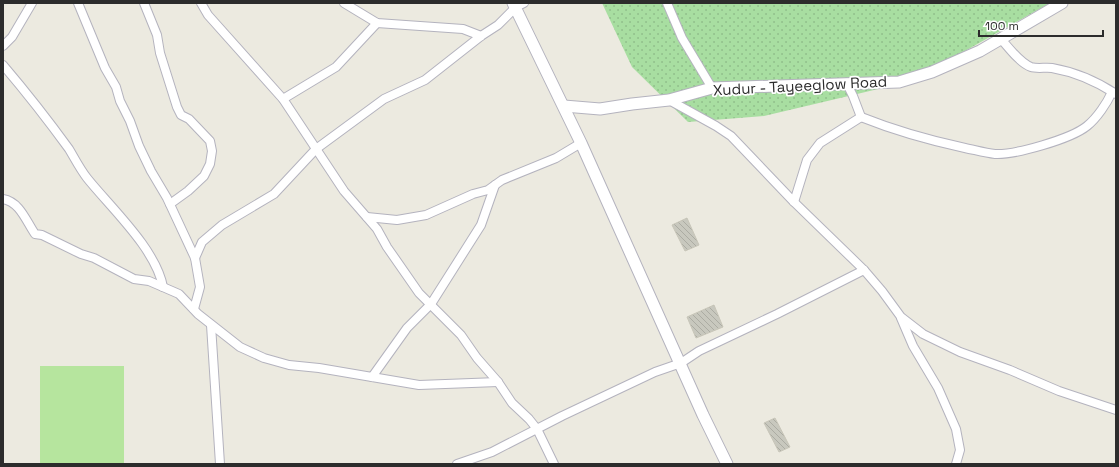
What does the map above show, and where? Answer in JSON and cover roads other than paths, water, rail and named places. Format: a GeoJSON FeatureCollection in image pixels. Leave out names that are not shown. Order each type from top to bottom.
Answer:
{"type":"FeatureCollection","features":[{"type":"Feature","properties":{"kind":"main road","name":"Xudur - Tayeeglow Road"},"geometry":{"type":"LineString","coordinates":[[564,106],[600,109],[669,100],[712,88],[795,84],[899,82],[932,72],[980,51],[1062,3]]}},
{"type":"Feature","properties":{"kind":"main road"},"geometry":{"type":"LineString","coordinates":[[518,4],[681,363],[703,415],[727,464]]}},
{"type":"Feature","properties":{"kind":"street"},"geometry":{"type":"LineString","coordinates":[[3,46],[12,37],[32,3]]}},
{"type":"Feature","properties":{"kind":"street"},"geometry":{"type":"LineString","coordinates":[[78,3],[104,68],[116,87],[120,101],[130,121],[139,146],[170,204],[195,258],[200,286],[194,309]]}},
{"type":"Feature","properties":{"kind":"street"},"geometry":{"type":"LineString","coordinates":[[144,3],[157,35],[160,53],[177,108],[181,115],[189,119],[210,141],[212,151],[210,164],[204,176],[188,191],[170,204]]}},
{"type":"Feature","properties":{"kind":"street"},"geometry":{"type":"LineString","coordinates":[[201,3],[208,15],[283,99],[344,192],[377,229],[387,247],[419,293],[432,304],[461,335],[498,382],[512,403],[537,429],[554,464]]}},
{"type":"Feature","properties":{"kind":"street"},"geometry":{"type":"LineString","coordinates":[[344,3],[377,23],[463,29],[481,36]]}},
{"type":"Feature","properties":{"kind":"street"},"geometry":{"type":"LineString","coordinates":[[667,3],[682,38],[712,88]]}},
{"type":"Feature","properties":{"kind":"street"},"geometry":{"type":"LineString","coordinates":[[195,258],[202,242],[222,225],[274,194],[316,149],[384,99],[425,80],[498,24],[518,4]]}},
{"type":"Feature","properties":{"kind":"street"},"geometry":{"type":"LineString","coordinates":[[283,99],[336,67],[377,23]]}},
{"type":"Feature","properties":{"kind":"street"},"geometry":{"type":"LineString","coordinates":[[860,117],[897,131],[931,141],[995,154],[1020,151],[1053,142],[1087,126],[1114,93],[1100,84],[1080,75],[1053,68],[1030,67],[1016,56],[1001,39]]}},
{"type":"Feature","properties":{"kind":"street"},"geometry":{"type":"LineString","coordinates":[[3,65],[21,86],[69,150],[86,177],[111,205],[153,258],[163,287]]}},
{"type":"Feature","properties":{"kind":"street"},"geometry":{"type":"LineString","coordinates":[[847,84],[860,117]]}},
{"type":"Feature","properties":{"kind":"street"},"geometry":{"type":"LineString","coordinates":[[669,100],[731,136],[794,202],[864,270],[882,291],[901,317],[913,346],[938,388],[956,429],[960,450],[956,464]]}},
{"type":"Feature","properties":{"kind":"street"},"geometry":{"type":"LineString","coordinates":[[794,202],[806,160],[820,143],[860,117]]}},
{"type":"Feature","properties":{"kind":"street"},"geometry":{"type":"LineString","coordinates":[[367,217],[397,220],[426,215],[473,194],[488,190],[502,180],[556,158],[581,143]]}},
{"type":"Feature","properties":{"kind":"street"},"geometry":{"type":"LineString","coordinates":[[372,377],[407,328],[432,304],[481,225],[495,185]]}},
{"type":"Feature","properties":{"kind":"street"},"geometry":{"type":"LineString","coordinates":[[3,199],[9,200],[17,205],[35,234],[42,235],[81,254],[94,258],[134,279],[149,281],[179,294],[211,325],[240,347],[264,358],[289,364],[419,386],[498,382]]}},
{"type":"Feature","properties":{"kind":"street"},"geometry":{"type":"LineString","coordinates":[[457,464],[492,452],[655,372],[681,363],[699,351],[864,270]]}},
{"type":"Feature","properties":{"kind":"street"},"geometry":{"type":"LineString","coordinates":[[901,317],[923,334],[960,352],[1010,370],[1059,391],[1116,410]]}},
{"type":"Feature","properties":{"kind":"street"},"geometry":{"type":"LineString","coordinates":[[211,325],[220,464]]}}]}
